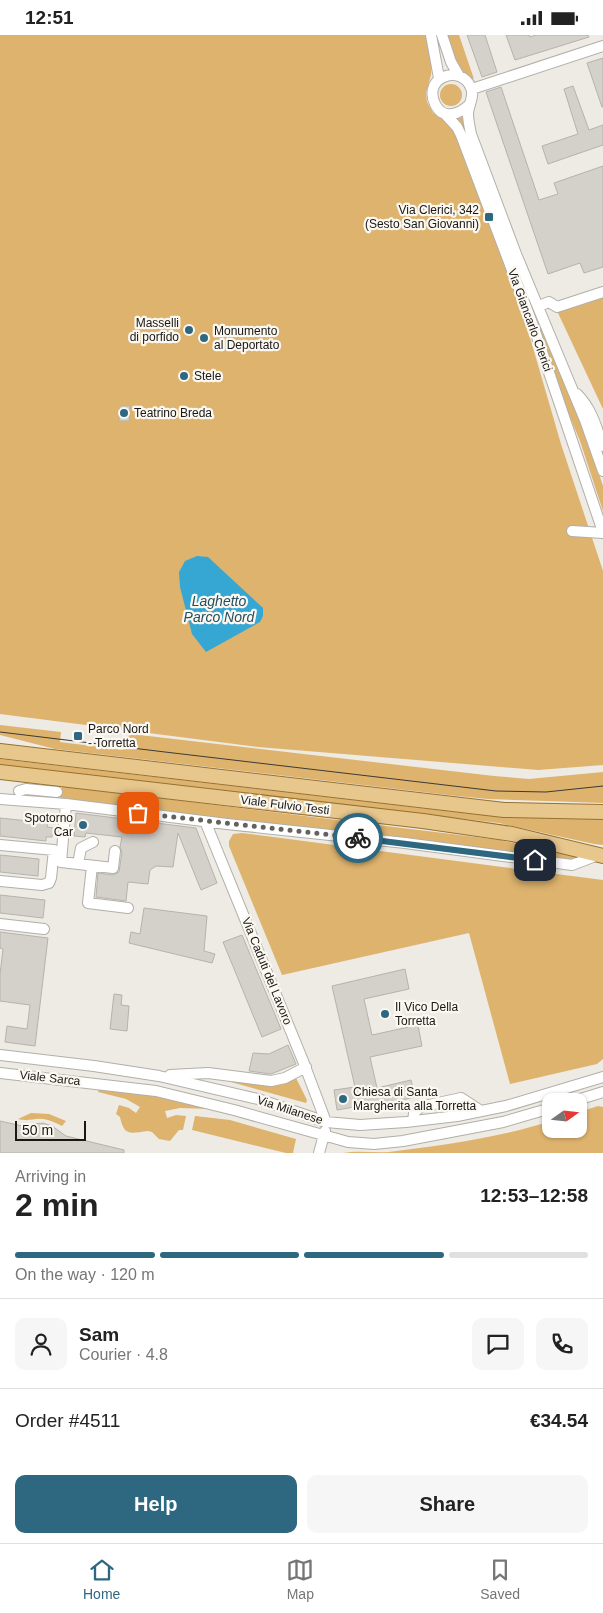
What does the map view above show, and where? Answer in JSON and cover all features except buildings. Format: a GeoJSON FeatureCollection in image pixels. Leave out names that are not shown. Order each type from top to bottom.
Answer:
{"type":"FeatureCollection","features":[{"type":"Feature","properties":{"kind":"main road","name":"Viale Fulvio Testi"},"geometry":{"type":"LineString","coordinates":[[0,751],[504,810],[603,812]]}},
{"type":"Feature","properties":{"kind":"main road","name":"Viale Fulvio Testi"},"geometry":{"type":"LineString","coordinates":[[0,772],[240,799],[512,834],[602,856]]}},
{"type":"Feature","properties":{"kind":"street"},"geometry":{"type":"LineString","coordinates":[[431,35],[439,78]]}},
{"type":"Feature","properties":{"kind":"street"},"geometry":{"type":"LineString","coordinates":[[442,35],[458,76]]}},
{"type":"Feature","properties":{"kind":"street"},"geometry":{"type":"LineString","coordinates":[[472,89],[603,46]]}},
{"type":"Feature","properties":{"kind":"street"},"geometry":{"type":"LineString","coordinates":[[451,75],[458,76],[467,81],[472,89],[470,104],[454,115],[445,114],[438,110],[434,103],[432,93],[434,85],[439,78],[451,75]]}},
{"type":"Feature","properties":{"kind":"street","name":"Via Giancarlo Clerici"},"geometry":{"type":"LineString","coordinates":[[470,104],[468,115],[471,134],[516,254],[585,419],[603,471]]}},
{"type":"Feature","properties":{"kind":"street","name":"Via Giancarlo Clerici"},"geometry":{"type":"LineString","coordinates":[[445,114],[457,127],[461,135],[535,331],[603,532]]}},
{"type":"Feature","properties":{"kind":"street"},"geometry":{"type":"LineString","coordinates":[[539,306],[549,302],[557,307],[603,292]]}},
{"type":"Feature","properties":{"kind":"street","name":"Via Giancarlo Clerici"},"geometry":{"type":"LineString","coordinates":[[573,390],[586,403],[603,446]]}},
{"type":"Feature","properties":{"kind":"street"},"geometry":{"type":"LineString","coordinates":[[572,531],[603,532]]}},
{"type":"Feature","properties":{"kind":"street","name":"Viale Fulvio Testi"},"geometry":{"type":"LineString","coordinates":[[0,744],[20,753]]}},
{"type":"Feature","properties":{"kind":"street"},"geometry":{"type":"LineString","coordinates":[[19,791],[26,789],[57,792]]}},
{"type":"Feature","properties":{"kind":"street"},"geometry":{"type":"LineString","coordinates":[[37,802],[38,790]]}},
{"type":"Feature","properties":{"kind":"street","name":"Viale Fulvio Testi"},"geometry":{"type":"LineString","coordinates":[[0,799],[66,804],[405,843],[572,865],[602,856]]}},
{"type":"Feature","properties":{"kind":"street"},"geometry":{"type":"LineString","coordinates":[[66,804],[61,861],[113,868],[115,851]]}},
{"type":"Feature","properties":{"kind":"street","name":"Via Caduti del Lavoro"},"geometry":{"type":"LineString","coordinates":[[205,821],[306,1067],[326,1122]]}},
{"type":"Feature","properties":{"kind":"street"},"geometry":{"type":"LineString","coordinates":[[78,864],[81,849],[93,842]]}},
{"type":"Feature","properties":{"kind":"street"},"geometry":{"type":"LineString","coordinates":[[0,845],[54,850],[49,883],[42,885],[0,881]]}},
{"type":"Feature","properties":{"kind":"street"},"geometry":{"type":"LineString","coordinates":[[92,866],[88,903],[128,908]]}},
{"type":"Feature","properties":{"kind":"street"},"geometry":{"type":"LineString","coordinates":[[0,924],[44,929]]}},
{"type":"Feature","properties":{"kind":"street","name":"Viale Sarca"},"geometry":{"type":"LineString","coordinates":[[1,1055],[94,1065]]}},
{"type":"Feature","properties":{"kind":"street","name":"Via Milanese"},"geometry":{"type":"LineString","coordinates":[[94,1065],[159,1076],[258,1099],[326,1122],[366,1125],[457,1116],[506,1106],[603,1077]]}},
{"type":"Feature","properties":{"kind":"street"},"geometry":{"type":"LineString","coordinates":[[159,1076],[208,1073],[271,1081],[285,1078],[306,1067]]}},
{"type":"Feature","properties":{"kind":"street","name":"Viale Sarca"},"geometry":{"type":"LineString","coordinates":[[0,1073],[100,1084]]}},
{"type":"Feature","properties":{"kind":"street","name":"Via Milanese"},"geometry":{"type":"LineString","coordinates":[[100,1084],[173,1095],[348,1142],[374,1144],[403,1141],[503,1122],[542,1111]]}},
{"type":"Feature","properties":{"kind":"street"},"geometry":{"type":"LineString","coordinates":[[588,1097],[603,1092]]}},
{"type":"Feature","properties":{"kind":"street"},"geometry":{"type":"LineString","coordinates":[[413,1121],[414,1113],[420,1107],[461,1098],[481,1111]]}},
{"type":"Feature","properties":{"kind":"street"},"geometry":{"type":"LineString","coordinates":[[319,1153],[326,1122]]}},
{"type":"Feature","properties":{"kind":"shaded area"},"geometry":{"type":"Polygon","coordinates":[[[0,35],[427,35],[432,64],[426,93],[427,102],[433,113],[448,122],[457,136],[522,310],[561,444],[603,571],[603,765],[538,770],[258,747],[0,714],[0,35]]]}},
{"type":"Feature","properties":{"kind":"shaded area"},"geometry":{"type":"Polygon","coordinates":[[[445,35],[459,35],[474,79],[468,76],[459,66],[445,35]]]}},
{"type":"Feature","properties":{"kind":"shaded area"},"geometry":{"type":"Polygon","coordinates":[[[451,84],[459,87],[462,95],[459,103],[451,106],[443,103],[440,95],[443,87],[451,84]]]}},
{"type":"Feature","properties":{"kind":"shaded area"},"geometry":{"type":"Polygon","coordinates":[[[462,117],[470,146],[590,447],[603,486],[603,511],[580,441],[555,381],[456,119],[462,117]]]}},
{"type":"Feature","properties":{"kind":"shaded area"},"geometry":{"type":"Polygon","coordinates":[[[603,287],[603,409],[558,313],[556,303],[603,287]]]}},
{"type":"Feature","properties":{"kind":"shaded area"},"geometry":{"type":"Polygon","coordinates":[[[0,725],[61,732],[60,742],[123,750],[127,737],[131,734],[529,779],[603,772],[603,803],[488,799],[457,796],[55,749],[0,735],[0,725]]]}},
{"type":"Feature","properties":{"kind":"shaded area"},"geometry":{"type":"Polygon","coordinates":[[[0,759],[472,814],[600,819],[603,820],[603,845],[499,823],[0,765],[0,759]]]}},
{"type":"Feature","properties":{"kind":"shaded area"},"geometry":{"type":"Polygon","coordinates":[[[62,786],[500,840],[577,857],[577,860],[60,799],[62,786]]]}},
{"type":"Feature","properties":{"kind":"shaded area"},"geometry":{"type":"Polygon","coordinates":[[[242,833],[603,880],[603,1059],[597,1064],[510,1084],[469,933],[282,975],[229,846],[229,841],[233,834],[242,833]]]}},
{"type":"Feature","properties":{"kind":"shaded area"},"geometry":{"type":"Polygon","coordinates":[[[296,1078],[307,1100],[306,1103],[224,1080],[280,1083],[296,1078]]]}},
{"type":"Feature","properties":{"kind":"shaded area"},"geometry":{"type":"Polygon","coordinates":[[[99,1089],[153,1096],[210,1109],[180,1108],[165,1111],[167,1118],[176,1115],[186,1116],[183,1130],[179,1130],[170,1141],[159,1139],[152,1132],[148,1131],[133,1133],[126,1131],[120,1117],[116,1114],[119,1105],[129,1108],[136,1113],[140,1107],[126,1099],[98,1092],[99,1089]]]}},
{"type":"Feature","properties":{"kind":"shaded area"},"geometry":{"type":"Polygon","coordinates":[[[598,1106],[603,1107],[603,1153],[343,1153],[389,1152],[450,1144],[542,1124],[542,1138],[587,1138],[588,1109],[598,1106]]]}},
{"type":"Feature","properties":{"kind":"shaded area"},"geometry":{"type":"Polygon","coordinates":[[[31,1113],[49,1114],[66,1121],[62,1126],[43,1119],[18,1119],[31,1113]]]}},
{"type":"Feature","properties":{"kind":"shaded area"},"geometry":{"type":"Polygon","coordinates":[[[195,1116],[230,1120],[296,1139],[293,1153],[286,1153],[192,1130],[195,1116]]]}},
{"type":"Feature","properties":{"kind":"water","name":"Laghetto Parco Nord"},"geometry":{"type":"Polygon","coordinates":[[[197,556],[208,557],[263,608],[263,616],[260,622],[206,652],[192,634],[180,587],[179,572],[185,561],[197,556]]]}},
{"type":"Feature","properties":{"kind":"tram line"},"geometry":{"type":"LineString","coordinates":[[0,732],[496,791],[546,792],[603,786]]}},
{"type":"Feature","properties":{"kind":"way so far"},"geometry":{"type":"LineString","coordinates":[[138,813],[358,838]]}},
{"type":"Feature","properties":{"kind":"place","name":"Via Clerici, 342 (Sesto San Giovanni)"},"geometry":{"type":"Point","coordinates":[489,217]}},
{"type":"Feature","properties":{"kind":"place","name":"Masselli di porfido"},"geometry":{"type":"Point","coordinates":[189,330]}},
{"type":"Feature","properties":{"kind":"place","name":"Monumento al Deportato"},"geometry":{"type":"Point","coordinates":[204,338]}},
{"type":"Feature","properties":{"kind":"place","name":"Stele"},"geometry":{"type":"Point","coordinates":[184,376]}},
{"type":"Feature","properties":{"kind":"place","name":"Teatrino Breda"},"geometry":{"type":"Point","coordinates":[124,413]}},
{"type":"Feature","properties":{"kind":"place","name":"Parco Nord - Torretta"},"geometry":{"type":"Point","coordinates":[78,736]}},
{"type":"Feature","properties":{"kind":"place","name":"Spotorno Car"},"geometry":{"type":"Point","coordinates":[83,825]}},
{"type":"Feature","properties":{"kind":"place","name":"Il Vico Della Torretta"},"geometry":{"type":"Point","coordinates":[385,1014]}},
{"type":"Feature","properties":{"kind":"place","name":"Chiesa di Santa Margherita alla Torretta"},"geometry":{"type":"Point","coordinates":[343,1099]}},
{"type":"Feature","properties":{"kind":"route"},"geometry":{"type":"LineString","coordinates":[[358,838],[535,860]]}}]}
